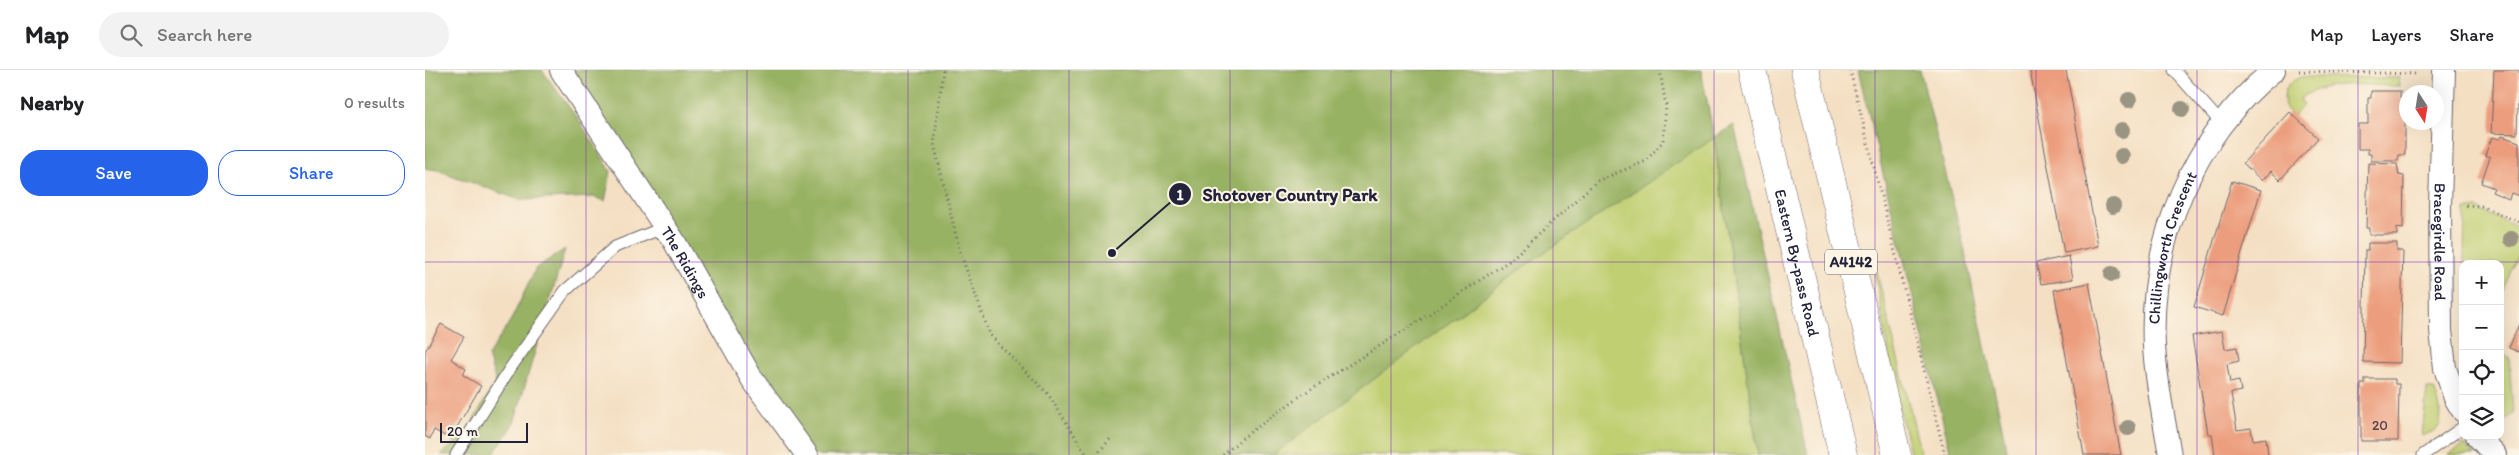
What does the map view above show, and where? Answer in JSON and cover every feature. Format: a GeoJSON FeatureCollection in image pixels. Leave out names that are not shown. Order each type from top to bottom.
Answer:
{"type":"FeatureCollection","features":[{"type":"Feature","properties":{"kind":"highway","name":"Eastern By-pass Road"},"geometry":{"type":"LineString","coordinates":[[1752,70],[1843,455]]}},
{"type":"Feature","properties":{"kind":"highway","name":"A4142"},"geometry":{"type":"LineString","coordinates":[[1805,70],[1897,455]]}},
{"type":"Feature","properties":{"kind":"street","name":"The Ridings"},"geometry":{"type":"LineString","coordinates":[[561,70],[673,241],[752,380],[807,455]]}},
{"type":"Feature","properties":{"kind":"street","name":"Chillingworth Crescent"},"geometry":{"type":"LineString","coordinates":[[2170,455],[2154,346],[2157,281],[2168,229],[2180,196],[2194,167],[2222,124],[2242,100],[2274,70]]}},
{"type":"Feature","properties":{"kind":"street","name":"Bracegirdle Road"},"geometry":{"type":"LineString","coordinates":[[2444,73],[2440,205],[2441,330],[2448,380],[2459,403]]}},
{"type":"Feature","properties":{"kind":"street"},"geometry":{"type":"LineString","coordinates":[[2481,440],[2495,455]]}},
{"type":"Feature","properties":{"kind":"lane"},"geometry":{"type":"LineString","coordinates":[[2174,70],[2222,124]]}},
{"type":"Feature","properties":{"kind":"lane"},"geometry":{"type":"LineString","coordinates":[[456,455],[509,370],[565,291],[615,247],[655,231],[673,241]]}},
{"type":"Feature","properties":{"kind":"lane"},"geometry":{"type":"LineString","coordinates":[[2423,455],[2459,430]]}},
{"type":"Feature","properties":{"kind":"path"},"geometry":{"type":"LineString","coordinates":[[943,70],[934,144],[960,252],[990,335],[1048,394],[1087,455]]}},
{"type":"Feature","properties":{"kind":"path"},"geometry":{"type":"LineString","coordinates":[[1223,455],[1241,438],[1303,394],[1405,330],[1509,260],[1597,182],[1646,161],[1663,141],[1666,107],[1660,70]]}},
{"type":"Feature","properties":{"kind":"path"},"geometry":{"type":"LineString","coordinates":[[1850,70],[1945,455]]}},
{"type":"Feature","properties":{"kind":"path"},"geometry":{"type":"LineString","coordinates":[[2274,70],[2444,73]]}},
{"type":"Feature","properties":{"kind":"path"},"geometry":{"type":"LineString","coordinates":[[2440,205],[2481,206],[2519,222]]}},
{"type":"Feature","properties":{"kind":"path"},"geometry":{"type":"LineString","coordinates":[[1096,455],[1111,438]]}},
{"type":"Feature","properties":{"kind":"green space"},"geometry":{"type":"Polygon","coordinates":[[[425,70],[542,70],[582,125],[611,171],[605,201],[595,197],[520,200],[437,170],[425,168],[425,70]]]}},
{"type":"Feature","properties":{"kind":"green space"},"geometry":{"type":"Polygon","coordinates":[[[551,70],[1701,70],[1714,137],[1734,125],[1808,455],[1758,455],[1714,138],[1526,265],[1273,455],[807,455],[551,70]]]}},
{"type":"Feature","properties":{"kind":"green space"},"geometry":{"type":"Polygon","coordinates":[[[1858,70],[1920,70],[1964,247],[2008,455],[1951,455],[1858,70]]]}},
{"type":"Feature","properties":{"kind":"green space"},"geometry":{"type":"Polygon","coordinates":[[[2301,77],[2399,78],[2399,86],[2348,85],[2322,88],[2310,92],[2300,99],[2304,105],[2293,116],[2285,107],[2284,96],[2286,88],[2301,77]]]}},
{"type":"Feature","properties":{"kind":"green space"},"geometry":{"type":"Polygon","coordinates":[[[1714,137],[1758,455],[807,455],[1714,137]]]}},
{"type":"Feature","properties":{"kind":"green space"},"geometry":{"type":"Polygon","coordinates":[[[2465,209],[2478,209],[2519,228],[2519,252],[2504,288],[2504,260],[2464,260],[2465,209]]]}},
{"type":"Feature","properties":{"kind":"green space"},"geometry":{"type":"Polygon","coordinates":[[[565,249],[513,426],[492,455],[441,455],[465,434],[496,382],[488,356],[512,318],[536,268],[565,249]]]}},
{"type":"Feature","properties":{"kind":"green space"},"geometry":{"type":"Polygon","coordinates":[[[1874,268],[1876,268],[1921,455],[1911,455],[1897,400],[1874,268]]]}},
{"type":"Feature","properties":{"kind":"green space"},"geometry":{"type":"Polygon","coordinates":[[[2504,355],[2509,357],[2513,414],[2504,421],[2504,355]]]}},
{"type":"Feature","properties":{"kind":"green space"},"geometry":{"type":"Polygon","coordinates":[[[2427,389],[2434,389],[2441,415],[2437,429],[2422,436],[2427,389]]]}},
{"type":"Feature","properties":{"kind":"green space"},"geometry":{"type":"Polygon","coordinates":[[[2464,445],[2475,455],[2448,455],[2464,445]]]}},
{"type":"Feature","properties":{"kind":"building"},"geometry":{"type":"Polygon","coordinates":[[[2030,70],[2066,70],[2098,246],[2064,253],[2030,70]]]}},
{"type":"Feature","properties":{"kind":"building"},"geometry":{"type":"Polygon","coordinates":[[[2494,70],[2519,70],[2517,134],[2491,133],[2494,70]]]}},
{"type":"Feature","properties":{"kind":"building"},"geometry":{"type":"Polygon","coordinates":[[[2371,91],[2399,91],[2399,130],[2405,130],[2405,155],[2399,155],[2398,161],[2371,161],[2371,154],[2368,154],[2368,149],[2358,149],[2358,124],[2368,124],[2368,98],[2371,98],[2371,91]]]}},
{"type":"Feature","properties":{"kind":"building"},"geometry":{"type":"Polygon","coordinates":[[[2290,112],[2318,138],[2280,180],[2271,171],[2262,181],[2243,163],[2290,112]]]}},
{"type":"Feature","properties":{"kind":"building"},"geometry":{"type":"Polygon","coordinates":[[[2502,136],[2519,142],[2519,196],[2511,193],[2509,199],[2492,192],[2494,188],[2481,183],[2490,157],[2485,155],[2492,137],[2500,139],[2502,136]]]}},
{"type":"Feature","properties":{"kind":"building"},"geometry":{"type":"Polygon","coordinates":[[[2368,163],[2397,164],[2399,175],[2404,176],[2403,229],[2397,228],[2397,235],[2369,235],[2369,228],[2366,228],[2368,163]]]}},
{"type":"Feature","properties":{"kind":"building"},"geometry":{"type":"Polygon","coordinates":[[[2232,181],[2261,190],[2223,316],[2194,307],[2232,181]]]}},
{"type":"Feature","properties":{"kind":"building"},"geometry":{"type":"Polygon","coordinates":[[[2368,243],[2397,243],[2397,251],[2403,251],[2400,363],[2363,362],[2365,250],[2368,250],[2368,243]]]}},
{"type":"Feature","properties":{"kind":"building"},"geometry":{"type":"Polygon","coordinates":[[[2069,256],[2073,279],[2041,284],[2036,263],[2069,256]]]}},
{"type":"Feature","properties":{"kind":"building"},"geometry":{"type":"Polygon","coordinates":[[[2089,283],[2121,455],[2084,455],[2054,290],[2089,283]]]}},
{"type":"Feature","properties":{"kind":"building"},"geometry":{"type":"Polygon","coordinates":[[[441,324],[464,337],[451,359],[466,369],[463,375],[481,386],[450,439],[434,430],[430,439],[425,436],[425,351],[441,324]]]}},
{"type":"Feature","properties":{"kind":"building"},"geometry":{"type":"Polygon","coordinates":[[[2519,324],[2519,352],[2509,348],[2519,324]]]}},
{"type":"Feature","properties":{"kind":"building"},"geometry":{"type":"Polygon","coordinates":[[[2222,331],[2225,349],[2237,347],[2239,361],[2227,364],[2230,383],[2239,381],[2241,391],[2231,393],[2237,430],[2251,428],[2253,440],[2266,438],[2268,455],[2215,455],[2212,434],[2208,434],[2192,336],[2222,331]]]}},
{"type":"Feature","properties":{"kind":"building"},"geometry":{"type":"Polygon","coordinates":[[[2365,379],[2395,379],[2395,384],[2399,384],[2398,441],[2361,441],[2361,384],[2365,384],[2365,379]]]}},
{"type":"Feature","properties":{"kind":"place","name":"Shotover Country Park"},"geometry":{"type":"Point","coordinates":[1112,253]}}]}
